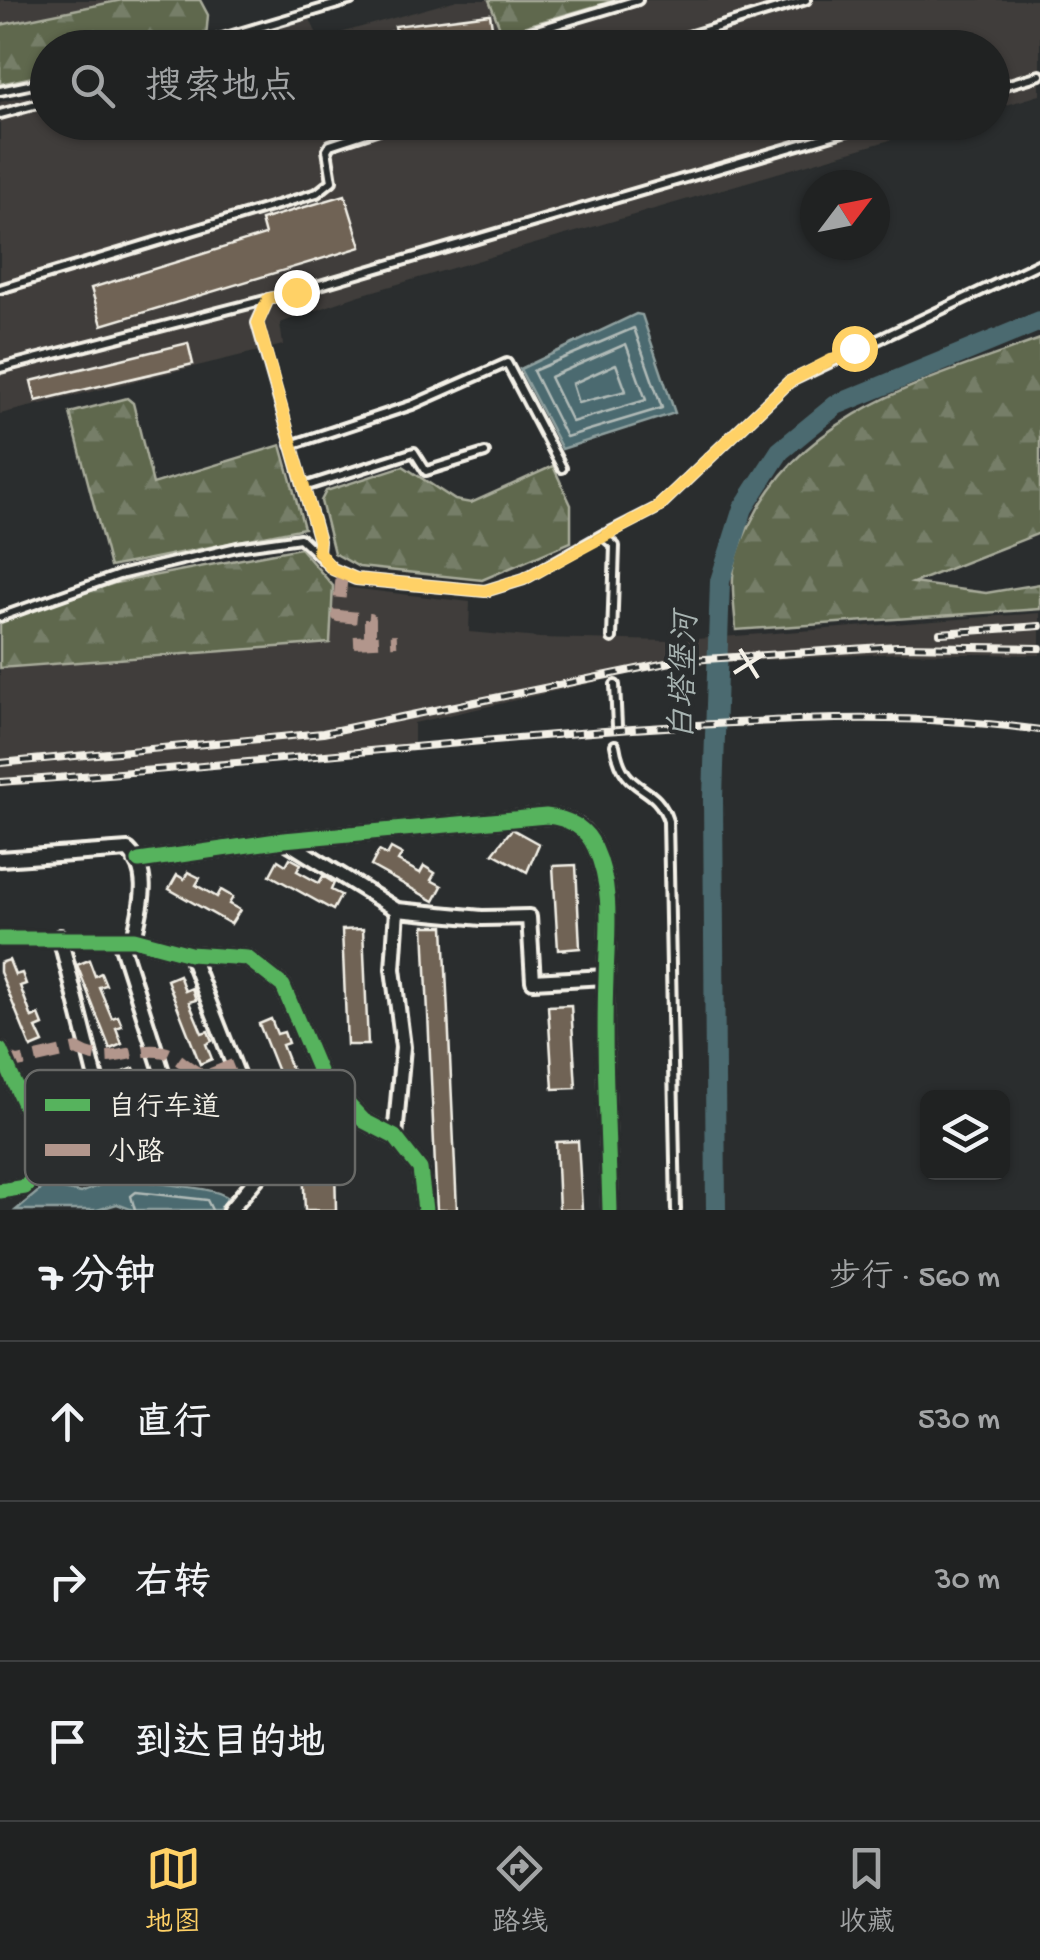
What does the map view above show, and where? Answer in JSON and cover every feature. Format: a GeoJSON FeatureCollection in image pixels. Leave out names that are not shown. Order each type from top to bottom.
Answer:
{"type":"FeatureCollection","features":[{"type":"Feature","properties":{"kind":"street"},"geometry":{"type":"LineString","coordinates":[[140,861],[284,840],[564,818],[595,847],[610,912],[606,978],[610,1210]]}},
{"type":"Feature","properties":{"kind":"street"},"geometry":{"type":"LineString","coordinates":[[284,840],[397,910],[482,918],[529,917],[533,981],[606,978]]}},
{"type":"Feature","properties":{"kind":"street"},"geometry":{"type":"LineString","coordinates":[[0,859],[128,850],[140,861],[144,881],[127,940],[164,1070]]}},
{"type":"Feature","properties":{"kind":"street"},"geometry":{"type":"LineString","coordinates":[[395,1137],[403,1047],[393,969],[397,910]]}},
{"type":"Feature","properties":{"kind":"street"},"geometry":{"type":"LineString","coordinates":[[60,937],[94,1070]]}},
{"type":"Feature","properties":{"kind":"street"},"geometry":{"type":"LineString","coordinates":[[0,939],[127,940],[190,954],[247,958],[283,986],[318,1070]]}},
{"type":"Feature","properties":{"kind":"street"},"geometry":{"type":"LineString","coordinates":[[190,954],[236,1070]]}},
{"type":"Feature","properties":{"kind":"street"},"geometry":{"type":"LineString","coordinates":[[0,1050],[25,1107]]}},
{"type":"Feature","properties":{"kind":"street"},"geometry":{"type":"LineString","coordinates":[[355,1112],[364,1121],[395,1137],[420,1169],[425,1210]]}},
{"type":"Feature","properties":{"kind":"street"},"geometry":{"type":"LineString","coordinates":[[0,1191],[28,1185]]}},
{"type":"Feature","properties":{"kind":"street"},"geometry":{"type":"LineString","coordinates":[[230,1210],[252,1185]]}},
{"type":"Feature","properties":{"kind":"lane"},"geometry":{"type":"LineString","coordinates":[[250,30],[351,0]]}},
{"type":"Feature","properties":{"kind":"lane"},"geometry":{"type":"LineString","coordinates":[[537,30],[638,0]]}},
{"type":"Feature","properties":{"kind":"lane"},"geometry":{"type":"LineString","coordinates":[[708,30],[806,0]]}},
{"type":"Feature","properties":{"kind":"lane"},"geometry":{"type":"LineString","coordinates":[[1010,84],[1040,75]]}},
{"type":"Feature","properties":{"kind":"lane"},"geometry":{"type":"LineString","coordinates":[[0,90],[30,84]]}},
{"type":"Feature","properties":{"kind":"lane"},"geometry":{"type":"LineString","coordinates":[[0,114],[30,106]]}},
{"type":"Feature","properties":{"kind":"lane"},"geometry":{"type":"LineString","coordinates":[[0,289],[317,193],[332,181],[327,150],[345,140]]}},
{"type":"Feature","properties":{"kind":"lane"},"geometry":{"type":"LineString","coordinates":[[0,368],[268,299],[815,140]]}},
{"type":"Feature","properties":{"kind":"lane"},"geometry":{"type":"LineString","coordinates":[[0,616],[119,576],[238,547],[300,538],[318,551],[332,569],[356,579],[485,591],[524,579],[657,508],[789,382],[1040,264]]}},
{"type":"Feature","properties":{"kind":"lane"},"geometry":{"type":"LineString","coordinates":[[268,299],[258,323],[319,541],[318,551]]}},
{"type":"Feature","properties":{"kind":"lane"},"geometry":{"type":"LineString","coordinates":[[291,445],[412,405],[507,363],[562,468]]}},
{"type":"Feature","properties":{"kind":"lane"},"geometry":{"type":"LineString","coordinates":[[304,487],[414,452],[426,471],[485,453]]}},
{"type":"Feature","properties":{"kind":"lane"},"geometry":{"type":"LineString","coordinates":[[602,535],[614,546],[612,638]]}},
{"type":"Feature","properties":{"kind":"lane"},"geometry":{"type":"LineString","coordinates":[[615,684],[617,726]]}},
{"type":"Feature","properties":{"kind":"lane"},"geometry":{"type":"LineString","coordinates":[[615,744],[618,768],[627,781],[663,805],[668,821],[676,1210]]}},
{"type":"Feature","properties":{"kind":"shaded area"},"geometry":{"type":"Polygon","coordinates":[[[0,0],[122,0],[0,25],[0,0]]]}},
{"type":"Feature","properties":{"kind":"shaded area"},"geometry":{"type":"Polygon","coordinates":[[[457,0],[1040,0],[1040,95],[1010,104],[1010,30],[351,30],[457,0]]]}},
{"type":"Feature","properties":{"kind":"shaded area"},"geometry":{"type":"Polygon","coordinates":[[[310,19],[315,30],[274,30],[310,19]]]}},
{"type":"Feature","properties":{"kind":"shaded area"},"geometry":{"type":"Polygon","coordinates":[[[30,96],[30,140],[890,140],[357,296],[280,323],[283,345],[0,414],[0,102],[30,96]]]}},
{"type":"Feature","properties":{"kind":"shaded area"},"geometry":{"type":"Polygon","coordinates":[[[333,586],[470,602],[469,632],[540,638],[669,641],[1040,613],[1040,655],[897,653],[672,665],[414,723],[414,751],[0,787],[0,668],[330,643],[333,586]]]}},
{"type":"Feature","properties":{"kind":"green space"},"geometry":{"type":"Polygon","coordinates":[[[122,0],[200,0],[208,15],[207,30],[30,30],[30,78],[0,84],[0,25],[122,0]]]}},
{"type":"Feature","properties":{"kind":"green space"},"geometry":{"type":"Polygon","coordinates":[[[489,0],[616,0],[512,30],[501,30],[489,0]]]}},
{"type":"Feature","properties":{"kind":"green space"},"geometry":{"type":"Polygon","coordinates":[[[1040,339],[1040,533],[913,583],[986,593],[1040,584],[1040,609],[736,630],[733,577],[740,547],[775,482],[805,451],[839,424],[876,403],[1040,339]]]}},
{"type":"Feature","properties":{"kind":"green space"},"geometry":{"type":"Polygon","coordinates":[[[127,398],[133,403],[153,484],[281,445],[304,528],[110,567],[70,413],[127,398]]]}},
{"type":"Feature","properties":{"kind":"green space"},"geometry":{"type":"Polygon","coordinates":[[[403,466],[455,500],[471,503],[553,466],[571,505],[571,542],[482,580],[359,567],[334,553],[321,501],[326,491],[403,466]]]}},
{"type":"Feature","properties":{"kind":"green space"},"geometry":{"type":"Polygon","coordinates":[[[300,548],[333,586],[330,643],[0,668],[0,620],[115,583],[300,548]]]}},
{"type":"Feature","properties":{"kind":"water"},"geometry":{"type":"Polygon","coordinates":[[[636,314],[642,315],[675,413],[562,449],[520,369],[636,314]]]}},
{"type":"Feature","properties":{"kind":"water"},"geometry":{"type":"Polygon","coordinates":[[[46,1185],[81,1193],[100,1185],[175,1185],[209,1190],[228,1198],[219,1210],[133,1210],[117,1204],[97,1210],[16,1210],[46,1185]]]}},
{"type":"Feature","properties":{"kind":"building"},"geometry":{"type":"Polygon","coordinates":[[[490,14],[492,27],[396,30],[395,26],[490,14]]]}},
{"type":"Feature","properties":{"kind":"building"},"geometry":{"type":"Polygon","coordinates":[[[345,195],[361,247],[102,325],[91,288],[265,235],[261,220],[345,195]]]}},
{"type":"Feature","properties":{"kind":"building"},"geometry":{"type":"Polygon","coordinates":[[[188,343],[193,364],[36,401],[31,381],[188,343]]]}},
{"type":"Feature","properties":{"kind":"building"},"geometry":{"type":"Polygon","coordinates":[[[512,829],[539,844],[527,872],[493,853],[512,829]]]}},
{"type":"Feature","properties":{"kind":"building"},"geometry":{"type":"Polygon","coordinates":[[[391,848],[402,854],[398,861],[420,873],[424,866],[435,873],[431,880],[442,886],[434,901],[371,866],[379,851],[387,855],[391,848]]]}},
{"type":"Feature","properties":{"kind":"building"},"geometry":{"type":"Polygon","coordinates":[[[290,858],[301,864],[297,871],[319,883],[323,876],[334,883],[331,890],[341,895],[333,910],[270,875],[278,860],[286,865],[290,858]]]}},
{"type":"Feature","properties":{"kind":"building"},"geometry":{"type":"Polygon","coordinates":[[[576,865],[580,948],[558,950],[553,866],[576,865]]]}},
{"type":"Feature","properties":{"kind":"building"},"geometry":{"type":"Polygon","coordinates":[[[188,872],[200,878],[196,885],[217,897],[221,890],[233,897],[229,904],[240,910],[231,924],[169,889],[177,875],[184,879],[188,872]]]}},
{"type":"Feature","properties":{"kind":"building"},"geometry":{"type":"Polygon","coordinates":[[[424,926],[444,926],[457,1210],[437,1210],[424,926]]]}},
{"type":"Feature","properties":{"kind":"building"},"geometry":{"type":"Polygon","coordinates":[[[363,929],[368,1045],[347,1045],[342,930],[363,929]]]}},
{"type":"Feature","properties":{"kind":"building"},"geometry":{"type":"Polygon","coordinates":[[[9,960],[15,975],[22,973],[26,984],[20,986],[32,1018],[39,1015],[43,1025],[36,1028],[43,1043],[31,1048],[0,972],[0,963],[9,960]]]}},
{"type":"Feature","properties":{"kind":"building"},"geometry":{"type":"Polygon","coordinates":[[[89,960],[95,976],[101,973],[106,985],[99,987],[112,1018],[118,1016],[122,1026],[116,1028],[122,1044],[110,1049],[77,965],[89,960]]]}},
{"type":"Feature","properties":{"kind":"building"},"geometry":{"type":"Polygon","coordinates":[[[179,975],[185,991],[192,988],[196,1000],[189,1002],[202,1033],[208,1031],[212,1041],[206,1044],[212,1059],[200,1064],[167,980],[179,975]]]}},
{"type":"Feature","properties":{"kind":"building"},"geometry":{"type":"Polygon","coordinates":[[[571,1005],[576,1088],[553,1089],[548,1006],[571,1005]]]}},
{"type":"Feature","properties":{"kind":"building"},"geometry":{"type":"Polygon","coordinates":[[[271,1019],[277,1034],[284,1032],[288,1043],[282,1045],[292,1070],[277,1070],[259,1024],[271,1019]]]}},
{"type":"Feature","properties":{"kind":"building"},"geometry":{"type":"Polygon","coordinates":[[[578,1141],[582,1210],[559,1210],[556,1142],[578,1141]]]}},
{"type":"Feature","properties":{"kind":"building"},"geometry":{"type":"Polygon","coordinates":[[[304,1185],[335,1185],[336,1210],[305,1210],[304,1185]]]}},
{"type":"Feature","properties":{"kind":"waterway","name":"白塔堡河"},"geometry":{"type":"LineString","coordinates":[[716,1210],[713,798],[720,581],[743,508],[780,451],[836,405],[1040,321]]}},
{"type":"Feature","properties":{"kind":"railway"},"geometry":{"type":"LineString","coordinates":[[940,633],[1040,626]]}},
{"type":"Feature","properties":{"kind":"railway"},"geometry":{"type":"LineString","coordinates":[[0,763],[323,733],[676,661],[897,646],[1040,648]]}},
{"type":"Feature","properties":{"kind":"railway"},"geometry":{"type":"LineString","coordinates":[[0,782],[734,723],[888,719],[1040,730]]}},
{"type":"Feature","properties":{"kind":"marked path"},"geometry":{"type":"LineString","coordinates":[[342,573],[338,616],[370,619],[370,641]]}},
{"type":"Feature","properties":{"kind":"marked path"},"geometry":{"type":"LineString","coordinates":[[354,642],[397,640]]}},
{"type":"Feature","properties":{"kind":"marked path"},"geometry":{"type":"LineString","coordinates":[[0,1057],[18,1062],[77,1049],[99,1057],[153,1051],[169,1054],[193,1070]]}},
{"type":"Feature","properties":{"kind":"marked path"},"geometry":{"type":"LineString","coordinates":[[221,1070],[233,1065]]}},
{"type":"Feature","properties":{"kind":"cycle path"},"geometry":{"type":"LineString","coordinates":[[139,861],[284,840],[546,816],[581,829],[595,848],[607,896],[605,1036],[610,1210]]}},
{"type":"Feature","properties":{"kind":"cycle path"},"geometry":{"type":"LineString","coordinates":[[0,939],[134,939],[190,954],[247,958],[283,986],[318,1070]]}},
{"type":"Feature","properties":{"kind":"cycle path"},"geometry":{"type":"LineString","coordinates":[[0,1050],[25,1107]]}},
{"type":"Feature","properties":{"kind":"cycle path"},"geometry":{"type":"LineString","coordinates":[[355,1112],[364,1121],[395,1137],[420,1169],[425,1210]]}},
{"type":"Feature","properties":{"kind":"cycle path"},"geometry":{"type":"LineString","coordinates":[[0,1191],[27,1185]]}},
{"type":"Feature","properties":{"kind":"route"},"geometry":{"type":"LineString","coordinates":[[296,292],[268,299],[258,323],[319,541],[318,551],[332,569],[356,579],[485,591],[524,579],[657,508],[789,382],[854,348]]}}]}
